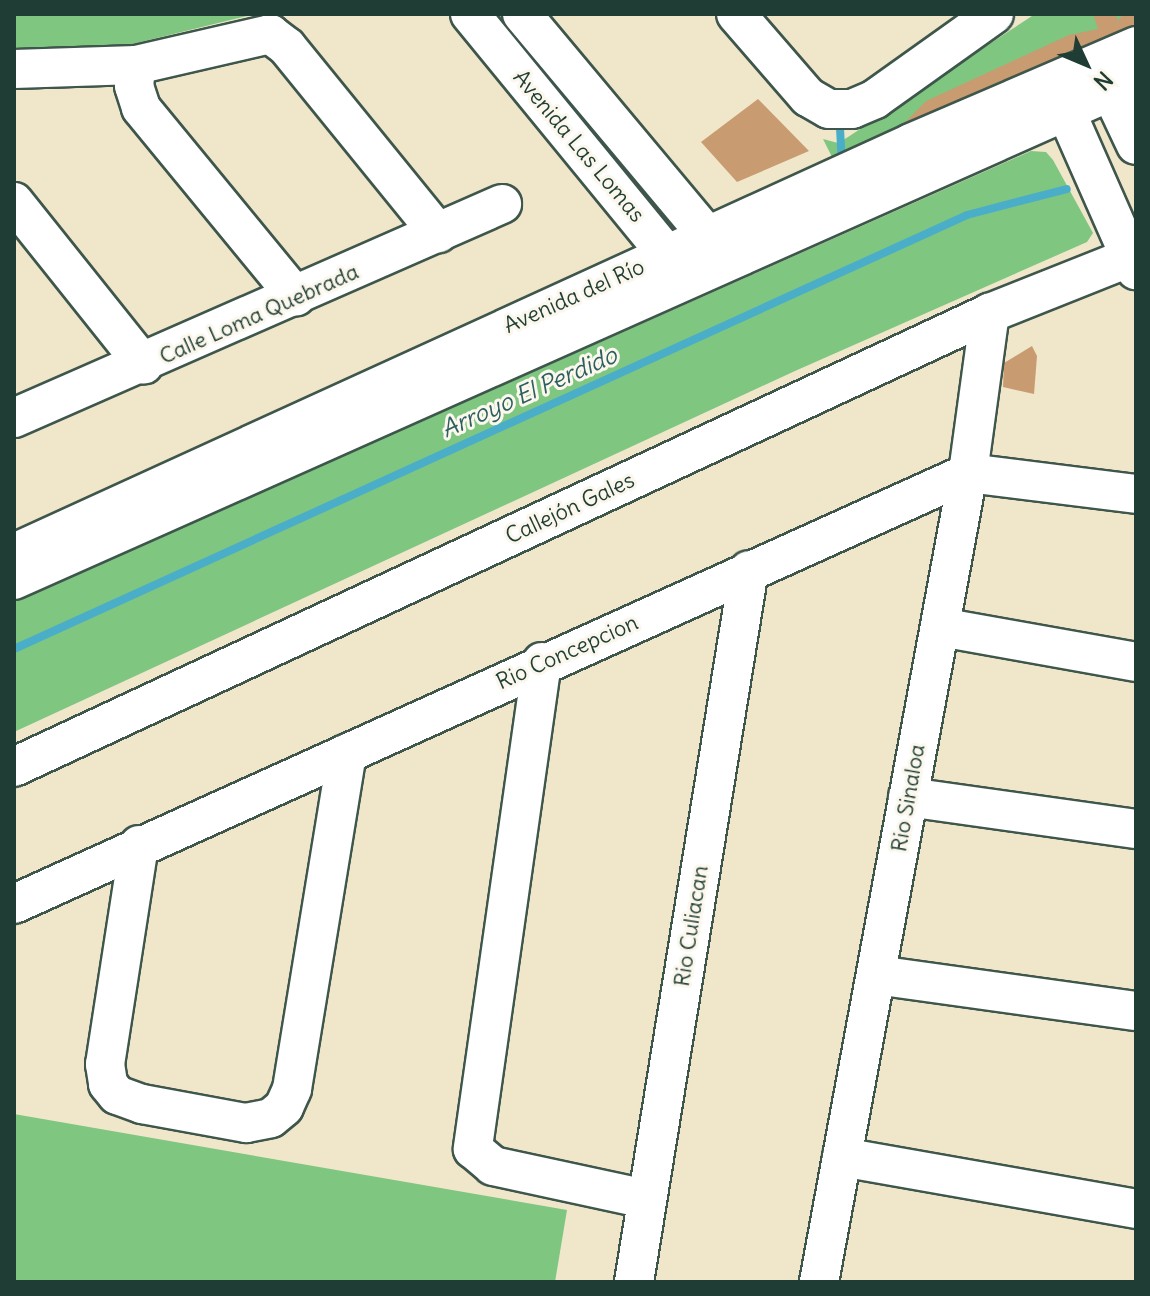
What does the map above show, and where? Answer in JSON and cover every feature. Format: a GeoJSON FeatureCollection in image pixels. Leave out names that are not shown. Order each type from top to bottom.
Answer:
{"type":"FeatureCollection","features":[{"type":"Feature","properties":{"kind":"street","name":"Avenida Las Lomas"},"geometry":{"type":"LineString","coordinates":[[470,14],[677,267]]}},
{"type":"Feature","properties":{"kind":"street","name":"Avenida Las Lomas"},"geometry":{"type":"LineString","coordinates":[[522,14],[719,249]]}},
{"type":"Feature","properties":{"kind":"street"},"geometry":{"type":"LineString","coordinates":[[736,14],[808,97],[829,109],[852,109],[875,99],[953,24],[994,14]]}},
{"type":"Feature","properties":{"kind":"street"},"geometry":{"type":"LineString","coordinates":[[14,69],[136,65],[270,34],[287,47],[438,233]]}},
{"type":"Feature","properties":{"kind":"street","name":"Avenida del Río"},"geometry":{"type":"LineString","coordinates":[[14,553],[719,249],[1115,86],[1136,46]]}},
{"type":"Feature","properties":{"kind":"street"},"geometry":{"type":"LineString","coordinates":[[136,65],[134,86],[141,108],[296,297]]}},
{"type":"Feature","properties":{"kind":"street"},"geometry":{"type":"LineString","coordinates":[[1115,86],[1136,145]]}},
{"type":"Feature","properties":{"kind":"street"},"geometry":{"type":"LineString","coordinates":[[1064,108],[1134,261]]}},
{"type":"Feature","properties":{"kind":"street"},"geometry":{"type":"LineString","coordinates":[[14,202],[144,365]]}},
{"type":"Feature","properties":{"kind":"street","name":"Calle Loma Quebrada"},"geometry":{"type":"LineString","coordinates":[[14,418],[144,365],[502,204]]}},
{"type":"Feature","properties":{"kind":"street","name":"Callejón Gales"},"geometry":{"type":"LineString","coordinates":[[14,767],[990,313],[1134,261]]}},
{"type":"Feature","properties":{"kind":"street","name":"Avenida del Río"},"geometry":{"type":"LineString","coordinates":[[14,580],[677,267]]}},
{"type":"Feature","properties":{"kind":"street","name":"Rio Sinaloa"},"geometry":{"type":"LineString","coordinates":[[819,1282],[968,473],[990,313]]}},
{"type":"Feature","properties":{"kind":"street"},"geometry":{"type":"LineString","coordinates":[[968,473],[1136,494]]}},
{"type":"Feature","properties":{"kind":"street","name":"Rio Concepcion"},"geometry":{"type":"LineString","coordinates":[[14,904],[542,662],[968,473]]}},
{"type":"Feature","properties":{"kind":"street","name":"Rio Culiacan"},"geometry":{"type":"LineString","coordinates":[[634,1282],[749,570]]}},
{"type":"Feature","properties":{"kind":"street"},"geometry":{"type":"LineString","coordinates":[[940,627],[1136,662]]}},
{"type":"Feature","properties":{"kind":"street"},"geometry":{"type":"LineString","coordinates":[[542,662],[471,1137],[477,1156],[493,1166],[646,1199]]}},
{"type":"Feature","properties":{"kind":"street"},"geometry":{"type":"LineString","coordinates":[[139,845],[105,1064],[108,1084],[127,1100],[246,1123],[278,1114],[292,1089],[347,753]]}},
{"type":"Feature","properties":{"kind":"street"},"geometry":{"type":"LineString","coordinates":[[908,797],[1136,829]]}},
{"type":"Feature","properties":{"kind":"street"},"geometry":{"type":"LineString","coordinates":[[876,975],[1136,1011]]}},
{"type":"Feature","properties":{"kind":"street"},"geometry":{"type":"LineString","coordinates":[[842,1157],[1136,1209]]}},
{"type":"Feature","properties":{"kind":"green space"},"geometry":{"type":"Polygon","coordinates":[[[14,14],[255,14],[108,50],[14,56],[14,14]]]}},
{"type":"Feature","properties":{"kind":"green space"},"geometry":{"type":"Polygon","coordinates":[[[484,14],[507,14],[659,214],[653,216],[484,14]]]}},
{"type":"Feature","properties":{"kind":"green space"},"geometry":{"type":"Polygon","coordinates":[[[1035,14],[1136,14],[836,165],[823,139],[838,143],[1035,14]]]}},
{"type":"Feature","properties":{"kind":"green space"},"geometry":{"type":"Polygon","coordinates":[[[1031,151],[1046,152],[1053,160],[1093,233],[1087,242],[795,371],[14,732],[14,602],[1031,151]]]}},
{"type":"Feature","properties":{"kind":"green space"},"geometry":{"type":"Polygon","coordinates":[[[14,1114],[567,1210],[555,1282],[14,1282],[14,1114]]]}},
{"type":"Feature","properties":{"kind":"building"},"geometry":{"type":"Polygon","coordinates":[[[1093,14],[1116,14],[1118,21],[1123,14],[1136,14],[1136,30],[885,143],[926,101],[1069,35],[1098,29],[1093,14]]]}},
{"type":"Feature","properties":{"kind":"building"},"geometry":{"type":"Polygon","coordinates":[[[758,99],[809,151],[737,182],[701,142],[758,99]]]}},
{"type":"Feature","properties":{"kind":"building"},"geometry":{"type":"Polygon","coordinates":[[[1032,346],[1037,356],[1034,394],[1003,387],[1004,363],[1032,346]]]}},
{"type":"Feature","properties":{"kind":"waterway"},"geometry":{"type":"LineString","coordinates":[[840,128],[842,163]]}},
{"type":"Feature","properties":{"kind":"waterway","name":"Arroyo El Perdido"},"geometry":{"type":"LineString","coordinates":[[14,649],[967,215],[1067,189]]}}]}
